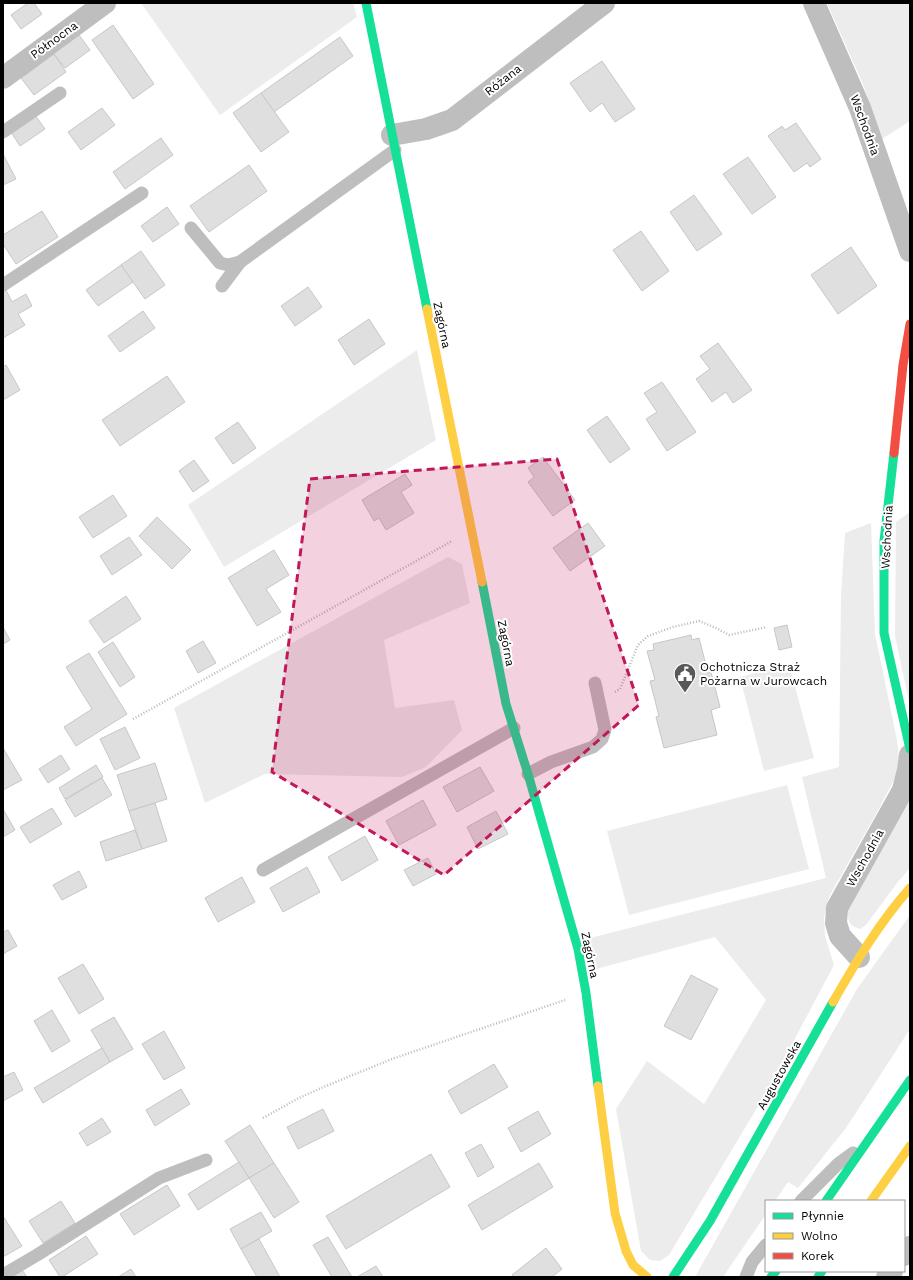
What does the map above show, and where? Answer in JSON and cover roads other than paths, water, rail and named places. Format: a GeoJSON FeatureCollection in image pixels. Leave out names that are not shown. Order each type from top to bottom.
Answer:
{"type":"FeatureCollection","features":[{"type":"Feature","properties":{"kind":"main road","name":"Zagórna"},"geometry":{"type":"LineString","coordinates":[[366,3],[506,704],[528,774],[578,949],[586,993],[615,1213],[626,1251],[633,1265],[647,1277]]}},
{"type":"Feature","properties":{"kind":"main road","name":"Wschodnia"},"geometry":{"type":"LineString","coordinates":[[910,324],[903,365],[884,541],[884,633],[910,749]]}},
{"type":"Feature","properties":{"kind":"main road","name":"Augustowska"},"geometry":{"type":"LineString","coordinates":[[673,1277],[710,1221],[859,957],[895,905],[910,888]]}},
{"type":"Feature","properties":{"kind":"main road"},"geometry":{"type":"LineString","coordinates":[[827,1200],[910,1080]]}},
{"type":"Feature","properties":{"kind":"main road"},"geometry":{"type":"LineString","coordinates":[[872,1200],[910,1146]]}},
{"type":"Feature","properties":{"kind":"street","name":"Północna"},"geometry":{"type":"LineString","coordinates":[[3,78],[105,3]]}},
{"type":"Feature","properties":{"kind":"street","name":"Różana"},"geometry":{"type":"LineString","coordinates":[[394,142],[452,120],[604,3]]}},
{"type":"Feature","properties":{"kind":"street","name":"Wschodnia"},"geometry":{"type":"LineString","coordinates":[[814,3],[860,108],[910,250]]}},
{"type":"Feature","properties":{"kind":"street","name":"Wschodnia"},"geometry":{"type":"LineString","coordinates":[[859,957],[840,936],[836,923],[837,908],[903,790],[910,755]]}},
{"type":"Feature","properties":{"kind":"lane"},"geometry":{"type":"LineString","coordinates":[[3,132],[60,93]]}},
{"type":"Feature","properties":{"kind":"lane"},"geometry":{"type":"LineString","coordinates":[[222,286],[240,262],[394,142]]}},
{"type":"Feature","properties":{"kind":"lane"},"geometry":{"type":"LineString","coordinates":[[3,285],[142,193]]}},
{"type":"Feature","properties":{"kind":"lane"},"geometry":{"type":"LineString","coordinates":[[191,228],[220,263],[228,265],[240,262]]}},
{"type":"Feature","properties":{"kind":"lane"},"geometry":{"type":"LineString","coordinates":[[528,774],[551,762],[592,747],[602,739],[605,730],[595,683]]}},
{"type":"Feature","properties":{"kind":"lane"},"geometry":{"type":"LineString","coordinates":[[263,870],[514,728]]}},
{"type":"Feature","properties":{"kind":"lane"},"geometry":{"type":"LineString","coordinates":[[802,1200],[838,1164],[865,1146]]}},
{"type":"Feature","properties":{"kind":"lane"},"geometry":{"type":"LineString","coordinates":[[3,1275],[159,1178],[206,1160]]}},
{"type":"Feature","properties":{"kind":"lane"},"geometry":{"type":"LineString","coordinates":[[746,1277],[752,1262],[765,1246]]}},
{"type":"Feature","properties":{"kind":"place","name":"Ochotnicza Straż Pożarna w Jurowcach"},"geometry":{"type":"Point","coordinates":[685,694]}}]}
